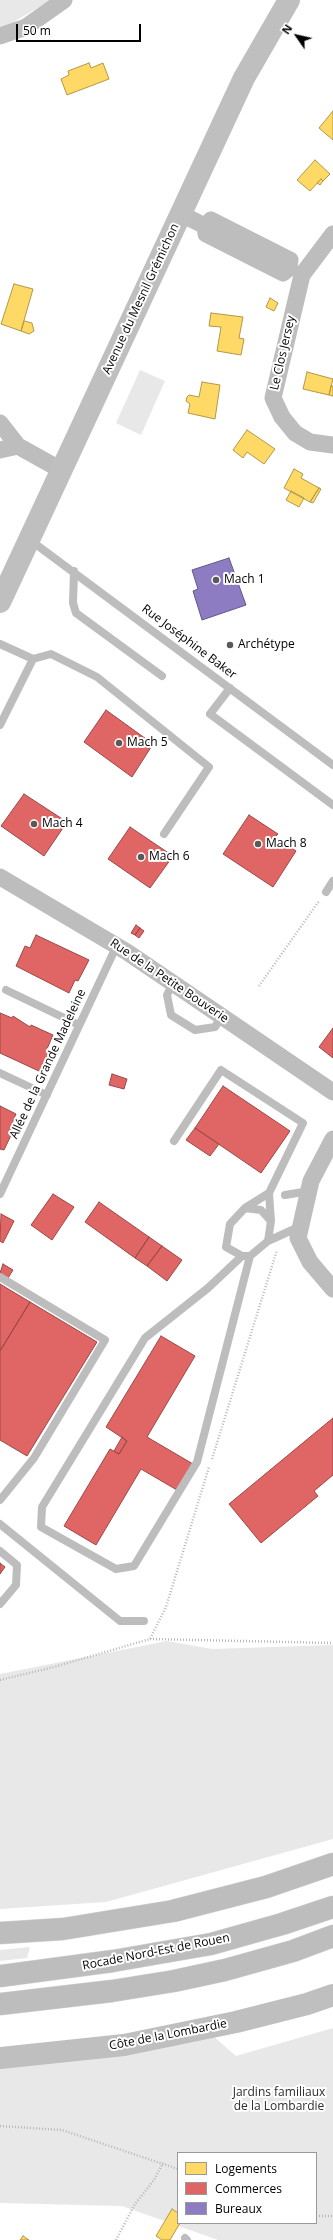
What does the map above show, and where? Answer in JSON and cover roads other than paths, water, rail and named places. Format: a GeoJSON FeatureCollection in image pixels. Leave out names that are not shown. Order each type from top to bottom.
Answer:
{"type":"FeatureCollection","features":[{"type":"Feature","properties":{"kind":"highway"},"geometry":{"type":"LineString","coordinates":[[0,1933],[63,1929],[173,1911],[266,1887],[333,1864]]}},
{"type":"Feature","properties":{"kind":"highway","name":"Rocade Nord-Est de Rouen"},"geometry":{"type":"LineString","coordinates":[[0,1976],[113,1961],[211,1944],[282,1924],[333,1907]]}},
{"type":"Feature","properties":{"kind":"highway"},"geometry":{"type":"LineString","coordinates":[[0,2004],[112,1991],[174,1981],[225,1970],[293,1951],[333,1936]]}},
{"type":"Feature","properties":{"kind":"street"},"geometry":{"type":"LineString","coordinates":[[0,36],[26,27],[64,0]]}},
{"type":"Feature","properties":{"kind":"street","name":"Avenue du Mesnil Grémichon"},"geometry":{"type":"LineString","coordinates":[[0,602],[244,78],[289,0]]}},
{"type":"Feature","properties":{"kind":"street"},"geometry":{"type":"LineString","coordinates":[[181,214],[205,226],[206,234],[283,273],[296,272]]}},
{"type":"Feature","properties":{"kind":"street","name":"Le Clos Jersey"},"geometry":{"type":"LineString","coordinates":[[333,234],[296,272],[273,398],[282,417],[295,433],[310,442],[333,446]]}},
{"type":"Feature","properties":{"kind":"street"},"geometry":{"type":"LineString","coordinates":[[0,423],[18,446],[61,470]]}},
{"type":"Feature","properties":{"kind":"street"},"geometry":{"type":"LineString","coordinates":[[0,450],[18,446]]}},
{"type":"Feature","properties":{"kind":"street","name":"Rue de la Petite Bouverie"},"geometry":{"type":"LineString","coordinates":[[0,877],[117,945],[333,1092]]}},
{"type":"Feature","properties":{"kind":"street"},"geometry":{"type":"LineString","coordinates":[[333,1139],[311,1181],[298,1238],[310,1262],[333,1289]]}},
{"type":"Feature","properties":{"kind":"street","name":"Côte de la Lombardie"},"geometry":{"type":"LineString","coordinates":[[0,2058],[124,2045],[236,2022],[307,2004],[333,1994]]}},
{"type":"Feature","properties":{"kind":"lane","name":"Rue Joséphine Baker"},"geometry":{"type":"LineString","coordinates":[[29,539],[331,761]]}},
{"type":"Feature","properties":{"kind":"lane"},"geometry":{"type":"LineString","coordinates":[[74,571],[73,603],[76,613],[162,676]]}},
{"type":"Feature","properties":{"kind":"lane"},"geometry":{"type":"LineString","coordinates":[[0,644],[33,659],[50,654],[97,677],[209,767],[164,834]]}},
{"type":"Feature","properties":{"kind":"lane"},"geometry":{"type":"LineString","coordinates":[[0,725],[33,659]]}},
{"type":"Feature","properties":{"kind":"lane"},"geometry":{"type":"LineString","coordinates":[[230,688],[210,714],[333,805]]}},
{"type":"Feature","properties":{"kind":"lane"},"geometry":{"type":"LineString","coordinates":[[326,892],[333,881]]}},
{"type":"Feature","properties":{"kind":"lane","name":"Allée de la Grande Madeleine"},"geometry":{"type":"LineString","coordinates":[[0,1194],[117,945]]}},
{"type":"Feature","properties":{"kind":"lane"},"geometry":{"type":"LineString","coordinates":[[173,983],[167,995],[171,1015],[195,1030],[215,1027],[222,1016]]}},
{"type":"Feature","properties":{"kind":"lane"},"geometry":{"type":"LineString","coordinates":[[6,990],[79,1025]]}},
{"type":"Feature","properties":{"kind":"lane"},"geometry":{"type":"LineString","coordinates":[[174,1141],[221,1070],[259,1096],[303,1123],[269,1193],[271,1221],[268,1241]]}},
{"type":"Feature","properties":{"kind":"lane"},"geometry":{"type":"LineString","coordinates":[[0,1073],[47,1095]]}},
{"type":"Feature","properties":{"kind":"lane"},"geometry":{"type":"LineString","coordinates":[[285,1195],[309,1190]]}},
{"type":"Feature","properties":{"kind":"lane"},"geometry":{"type":"LineString","coordinates":[[246,1256],[226,1247],[230,1224],[245,1208],[269,1193]]}},
{"type":"Feature","properties":{"kind":"lane"},"geometry":{"type":"LineString","coordinates":[[245,1208],[261,1210],[271,1221]]}},
{"type":"Feature","properties":{"kind":"lane"},"geometry":{"type":"LineString","coordinates":[[246,1256],[197,1462],[134,1566],[116,1569],[41,1527],[42,1507],[145,1338],[246,1256],[268,1241],[301,1226]]}},
{"type":"Feature","properties":{"kind":"lane"},"geometry":{"type":"LineString","coordinates":[[0,1277],[105,1340],[34,1458],[0,1500]]}},
{"type":"Feature","properties":{"kind":"lane"},"geometry":{"type":"LineString","coordinates":[[0,1524],[120,1621],[144,1621]]}},
{"type":"Feature","properties":{"kind":"lane"},"geometry":{"type":"LineString","coordinates":[[0,1551],[17,1565],[16,1585],[0,1604]]}},
{"type":"Feature","properties":{"kind":"place","name":"Mach 1"},"geometry":{"type":"Point","coordinates":[216,580]}},
{"type":"Feature","properties":{"kind":"place","name":"Archétype"},"geometry":{"type":"Point","coordinates":[230,645]}},
{"type":"Feature","properties":{"kind":"place","name":"Mach 5"},"geometry":{"type":"Point","coordinates":[119,743]}},
{"type":"Feature","properties":{"kind":"place","name":"Mach 4"},"geometry":{"type":"Point","coordinates":[34,824]}},
{"type":"Feature","properties":{"kind":"place","name":"Mach 8"},"geometry":{"type":"Point","coordinates":[258,844]}},
{"type":"Feature","properties":{"kind":"place","name":"Mach 6"},"geometry":{"type":"Point","coordinates":[141,857]}},
{"type":"Feature","properties":{"kind":"park label","name":"Jardins familiaux de la Lombardie"},"geometry":{"type":"Point","coordinates":[279,2100]}}]}
